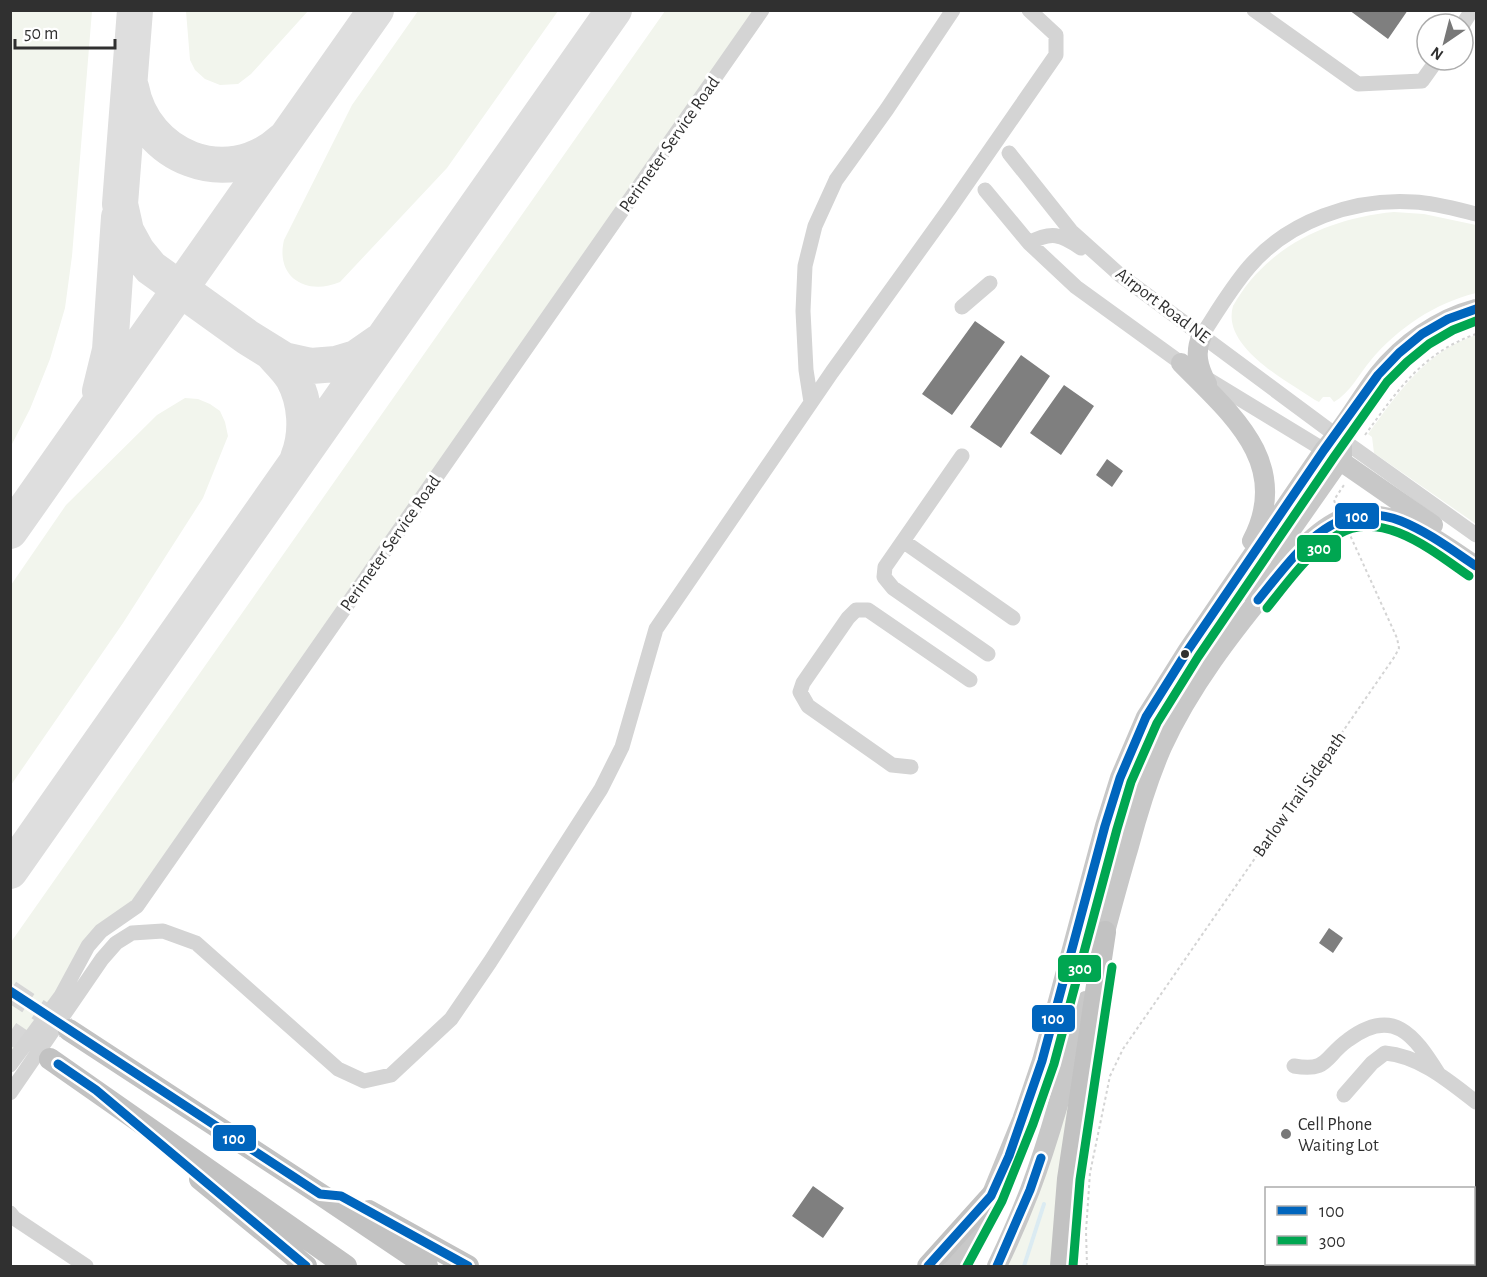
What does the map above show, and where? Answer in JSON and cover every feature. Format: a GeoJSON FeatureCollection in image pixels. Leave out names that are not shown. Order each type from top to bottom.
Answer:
{"type":"FeatureCollection","features":[{"type":"Feature","properties":{"kind":"highway"},"geometry":{"type":"LineString","coordinates":[[1061,1266],[1068,1179],[1105,932]]}},
{"type":"Feature","properties":{"kind":"highway"},"geometry":{"type":"LineString","coordinates":[[69,1030],[427,1266]]}},
{"type":"Feature","properties":{"kind":"highway"},"geometry":{"type":"LineString","coordinates":[[50,1059],[346,1266]]}},
{"type":"Feature","properties":{"kind":"highway"},"geometry":{"type":"LineString","coordinates":[[96,1090],[306,1266]]}},
{"type":"Feature","properties":{"kind":"highway"},"geometry":{"type":"LineString","coordinates":[[320,1194],[341,1196],[468,1266]]}},
{"type":"Feature","properties":{"kind":"highway"},"geometry":{"type":"LineString","coordinates":[[928,1266],[992,1196]]}},
{"type":"Feature","properties":{"kind":"main road"},"geometry":{"type":"LineString","coordinates":[[997,1266],[1030,1190],[1050,1131],[1144,793],[1162,747],[1190,697],[1232,632],[1267,564],[1337,456],[1379,374],[1407,346],[1445,320],[1476,309]]}},
{"type":"Feature","properties":{"kind":"main road"},"geometry":{"type":"LineString","coordinates":[[954,1266],[992,1196],[1009,1156],[1042,1060],[1105,825],[1132,749],[1146,717],[1221,601],[1258,531],[1262,518],[1264,492],[1261,464],[1249,437],[1208,387],[1201,373],[1197,362],[1197,349],[1202,335]]}},
{"type":"Feature","properties":{"kind":"main road"},"geometry":{"type":"LineString","coordinates":[[1181,363],[1226,409]]}},
{"type":"Feature","properties":{"kind":"main road"},"geometry":{"type":"LineString","coordinates":[[1337,456],[1476,558]]}},
{"type":"Feature","properties":{"kind":"main road"},"geometry":{"type":"LineString","coordinates":[[1221,601],[1337,456]]}},
{"type":"Feature","properties":{"kind":"main road"},"geometry":{"type":"LineString","coordinates":[[1232,632],[1298,554],[1324,530],[1342,518],[1368,515],[1387,516],[1399,520],[1476,566]]}},
{"type":"Feature","properties":{"kind":"street","name":"Perimeter Service Road"},"geometry":{"type":"LineString","coordinates":[[10,1065],[61,996],[88,946],[100,931],[137,906],[762,10]]}},
{"type":"Feature","properties":{"kind":"street"},"geometry":{"type":"LineString","coordinates":[[811,402],[806,370],[803,311],[805,266],[815,226],[836,180],[953,10]]}},
{"type":"Feature","properties":{"kind":"street"},"geometry":{"type":"LineString","coordinates":[[10,1093],[102,959],[116,943],[132,933],[163,931],[196,944],[338,1069],[364,1081],[391,1075],[451,1019],[590,807],[622,747],[656,629],[811,402],[1056,55],[1056,35],[1029,10]]}},
{"type":"Feature","properties":{"kind":"street"},"geometry":{"type":"LineString","coordinates":[[1254,10],[1358,84],[1422,81],[1428,72]]}},
{"type":"Feature","properties":{"kind":"street","name":"Airport Road NE"},"geometry":{"type":"LineString","coordinates":[[1009,153],[1071,231],[1120,275],[1202,335],[1337,456],[1476,535]]}},
{"type":"Feature","properties":{"kind":"street"},"geometry":{"type":"LineString","coordinates":[[985,190],[1029,243],[1076,287],[1181,363],[1337,456]]}},
{"type":"Feature","properties":{"kind":"street"},"geometry":{"type":"LineString","coordinates":[[1202,335],[1237,283],[1262,253],[1299,227],[1317,218],[1357,206],[1386,202],[1414,202],[1476,214]]}},
{"type":"Feature","properties":{"kind":"street"},"geometry":{"type":"LineString","coordinates":[[1029,243],[1048,235],[1061,236],[1120,275]]}},
{"type":"Feature","properties":{"kind":"street"},"geometry":{"type":"LineString","coordinates":[[962,307],[990,283]]}},
{"type":"Feature","properties":{"kind":"street"},"geometry":{"type":"LineString","coordinates":[[962,456],[885,567],[884,577],[893,588],[988,654]]}},
{"type":"Feature","properties":{"kind":"street"},"geometry":{"type":"LineString","coordinates":[[903,541],[1013,618]]}},
{"type":"Feature","properties":{"kind":"street"},"geometry":{"type":"LineString","coordinates":[[911,767],[892,765],[808,706],[800,692],[803,682],[856,610],[868,610],[970,680]]}},
{"type":"Feature","properties":{"kind":"street"},"geometry":{"type":"LineString","coordinates":[[1294,1066],[1309,1069],[1324,1064],[1347,1040],[1368,1028],[1383,1024],[1400,1028],[1423,1049],[1438,1073]]}},
{"type":"Feature","properties":{"kind":"street"},"geometry":{"type":"LineString","coordinates":[[1344,1095],[1385,1053],[1399,1054],[1438,1073],[1476,1102]]}},
{"type":"Feature","properties":{"kind":"street"},"geometry":{"type":"LineString","coordinates":[[10,1213],[14,1218],[86,1266]]}},
{"type":"Feature","properties":{"kind":"path"},"geometry":{"type":"LineString","coordinates":[[1365,435],[1401,385],[1417,369],[1446,348],[1476,334]]}},
{"type":"Feature","properties":{"kind":"path"},"geometry":{"type":"LineString","coordinates":[[1337,456],[1334,500],[1338,509]]}},
{"type":"Feature","properties":{"kind":"path","name":"Barlow Trail Sidepath"},"geometry":{"type":"LineString","coordinates":[[1087,1266],[1086,1231],[1090,1173],[1110,1076],[1123,1048],[1399,648],[1398,638],[1346,527]]}},
{"type":"Feature","properties":{"kind":"shaded area"},"geometry":{"type":"Polygon","coordinates":[[[11,10],[92,11],[72,256],[65,308],[50,359],[30,409],[11,446],[11,10]]]}},
{"type":"Feature","properties":{"kind":"shaded area"},"geometry":{"type":"Polygon","coordinates":[[[186,10],[308,11],[251,74],[238,84],[220,85],[205,79],[195,70],[190,60],[186,10]]]}},
{"type":"Feature","properties":{"kind":"shaded area"},"geometry":{"type":"Polygon","coordinates":[[[418,11],[558,11],[447,168],[340,282],[328,286],[305,285],[289,274],[284,265],[282,253],[284,240],[352,105],[418,11]]]}},
{"type":"Feature","properties":{"kind":"shaded area"},"geometry":{"type":"Polygon","coordinates":[[[665,11],[756,11],[129,905],[76,961],[11,1059],[11,942],[665,11]]]}},
{"type":"Feature","properties":{"kind":"shaded area"},"geometry":{"type":"Polygon","coordinates":[[[1394,212],[1424,214],[1476,225],[1476,293],[1446,303],[1405,327],[1382,348],[1340,398],[1334,402],[1330,397],[1323,397],[1319,402],[1274,373],[1246,349],[1232,321],[1233,306],[1263,267],[1301,239],[1346,221],[1394,212]]]}},
{"type":"Feature","properties":{"kind":"shaded area"},"geometry":{"type":"Polygon","coordinates":[[[1476,335],[1476,524],[1374,453],[1372,437],[1368,434],[1414,375],[1442,351],[1476,335]]]}},
{"type":"Feature","properties":{"kind":"shaded area"},"geometry":{"type":"Polygon","coordinates":[[[185,398],[198,399],[220,411],[228,436],[203,498],[123,623],[11,785],[11,585],[66,505],[157,415],[185,398]]]}},
{"type":"Feature","properties":{"kind":"shaded area"},"geometry":{"type":"Polygon","coordinates":[[[1072,1082],[1052,1266],[1002,1266],[1072,1082]]]}},
{"type":"Feature","properties":{"kind":"building"},"geometry":{"type":"Polygon","coordinates":[[[1349,10],[1408,10],[1388,39],[1349,10]]]}},
{"type":"Feature","properties":{"kind":"building"},"geometry":{"type":"Polygon","coordinates":[[[975,321],[1005,342],[952,415],[922,394],[975,321]]]}},
{"type":"Feature","properties":{"kind":"building"},"geometry":{"type":"Polygon","coordinates":[[[1021,355],[1050,376],[1001,448],[970,427],[1021,355]]]}},
{"type":"Feature","properties":{"kind":"building"},"geometry":{"type":"Polygon","coordinates":[[[1064,385],[1094,406],[1061,455],[1030,433],[1064,385]]]}},
{"type":"Feature","properties":{"kind":"building"},"geometry":{"type":"Polygon","coordinates":[[[1107,459],[1123,471],[1112,487],[1096,475],[1107,459]]]}},
{"type":"Feature","properties":{"kind":"building"},"geometry":{"type":"Polygon","coordinates":[[[1329,928],[1343,938],[1333,953],[1319,943],[1329,928]]]}},
{"type":"Feature","properties":{"kind":"building"},"geometry":{"type":"Polygon","coordinates":[[[813,1186],[844,1208],[823,1238],[792,1216],[813,1186]]]}},
{"type":"Feature","properties":{"kind":"waterway"},"geometry":{"type":"LineString","coordinates":[[1024,1266],[1044,1204]]}},
{"type":"Feature","properties":{"kind":"taxiway"},"geometry":{"type":"LineString","coordinates":[[135,10],[120,204],[126,231],[137,251],[151,268],[247,337],[284,360],[311,366],[336,364],[356,358],[379,342]]}},
{"type":"Feature","properties":{"kind":"taxiway"},"geometry":{"type":"LineString","coordinates":[[10,531],[376,10]]}},
{"type":"Feature","properties":{"kind":"taxiway"},"geometry":{"type":"LineString","coordinates":[[10,871],[614,10]]}},
{"type":"Feature","properties":{"kind":"taxiway"},"geometry":{"type":"LineString","coordinates":[[131,87],[139,111],[152,132],[170,148],[191,159],[213,164],[237,164],[260,156],[282,141]]}},
{"type":"Feature","properties":{"kind":"taxiway"},"geometry":{"type":"LineString","coordinates":[[100,391],[110,350],[119,217]]}},
{"type":"Feature","properties":{"kind":"taxiway"},"geometry":{"type":"LineString","coordinates":[[271,352],[291,374],[301,397],[304,428],[298,458]]}},
{"type":"Feature","properties":{"kind":"tunnel"},"geometry":{"type":"LineString","coordinates":[[10,991],[66,1028]]}},
{"type":"Feature","properties":{"kind":"tunnel"},"geometry":{"type":"LineString","coordinates":[[10,1032],[44,1055]]}},
{"type":"Feature","properties":{"kind":"transit line","name":"100"},"geometry":{"type":"LineString","coordinates":[[928,1266],[991,1196],[1009,1156],[1042,1061],[1105,826],[1120,778],[1146,717],[1188,650],[1378,375],[1422,334],[1448,319],[1476,309]]}},
{"type":"Feature","properties":{"kind":"transit line","name":"300"},"geometry":{"type":"LineString","coordinates":[[967,1266],[1002,1201],[1054,1064],[1131,782],[1157,723],[1198,657],[1387,382],[1429,344],[1453,330],[1476,321]]}},
{"type":"Feature","properties":{"kind":"transit line","name":"100"},"geometry":{"type":"LineString","coordinates":[[1258,600],[1302,548],[1318,534],[1336,523],[1356,516],[1377,515],[1411,525],[1476,566]]}},
{"type":"Feature","properties":{"kind":"transit line","name":"300"},"geometry":{"type":"LineString","coordinates":[[1267,608],[1299,568],[1317,550],[1337,535],[1354,528],[1371,526],[1389,529],[1406,536],[1469,576]]}},
{"type":"Feature","properties":{"kind":"transit line","name":"300"},"geometry":{"type":"LineString","coordinates":[[1073,1266],[1080,1180],[1112,967]]}},
{"type":"Feature","properties":{"kind":"transit line","name":"100"},"geometry":{"type":"LineString","coordinates":[[10,991],[320,1194],[341,1196],[468,1266]]}},
{"type":"Feature","properties":{"kind":"transit line","name":"100"},"geometry":{"type":"LineString","coordinates":[[58,1064],[96,1090],[306,1266]]}},
{"type":"Feature","properties":{"kind":"transit line","name":"100"},"geometry":{"type":"LineString","coordinates":[[997,1266],[1030,1190],[1041,1158]]}},
{"type":"Feature","properties":{"kind":"place","name":"Cell Phone Waiting Lot"},"geometry":{"type":"Point","coordinates":[1286,1134]}}]}
